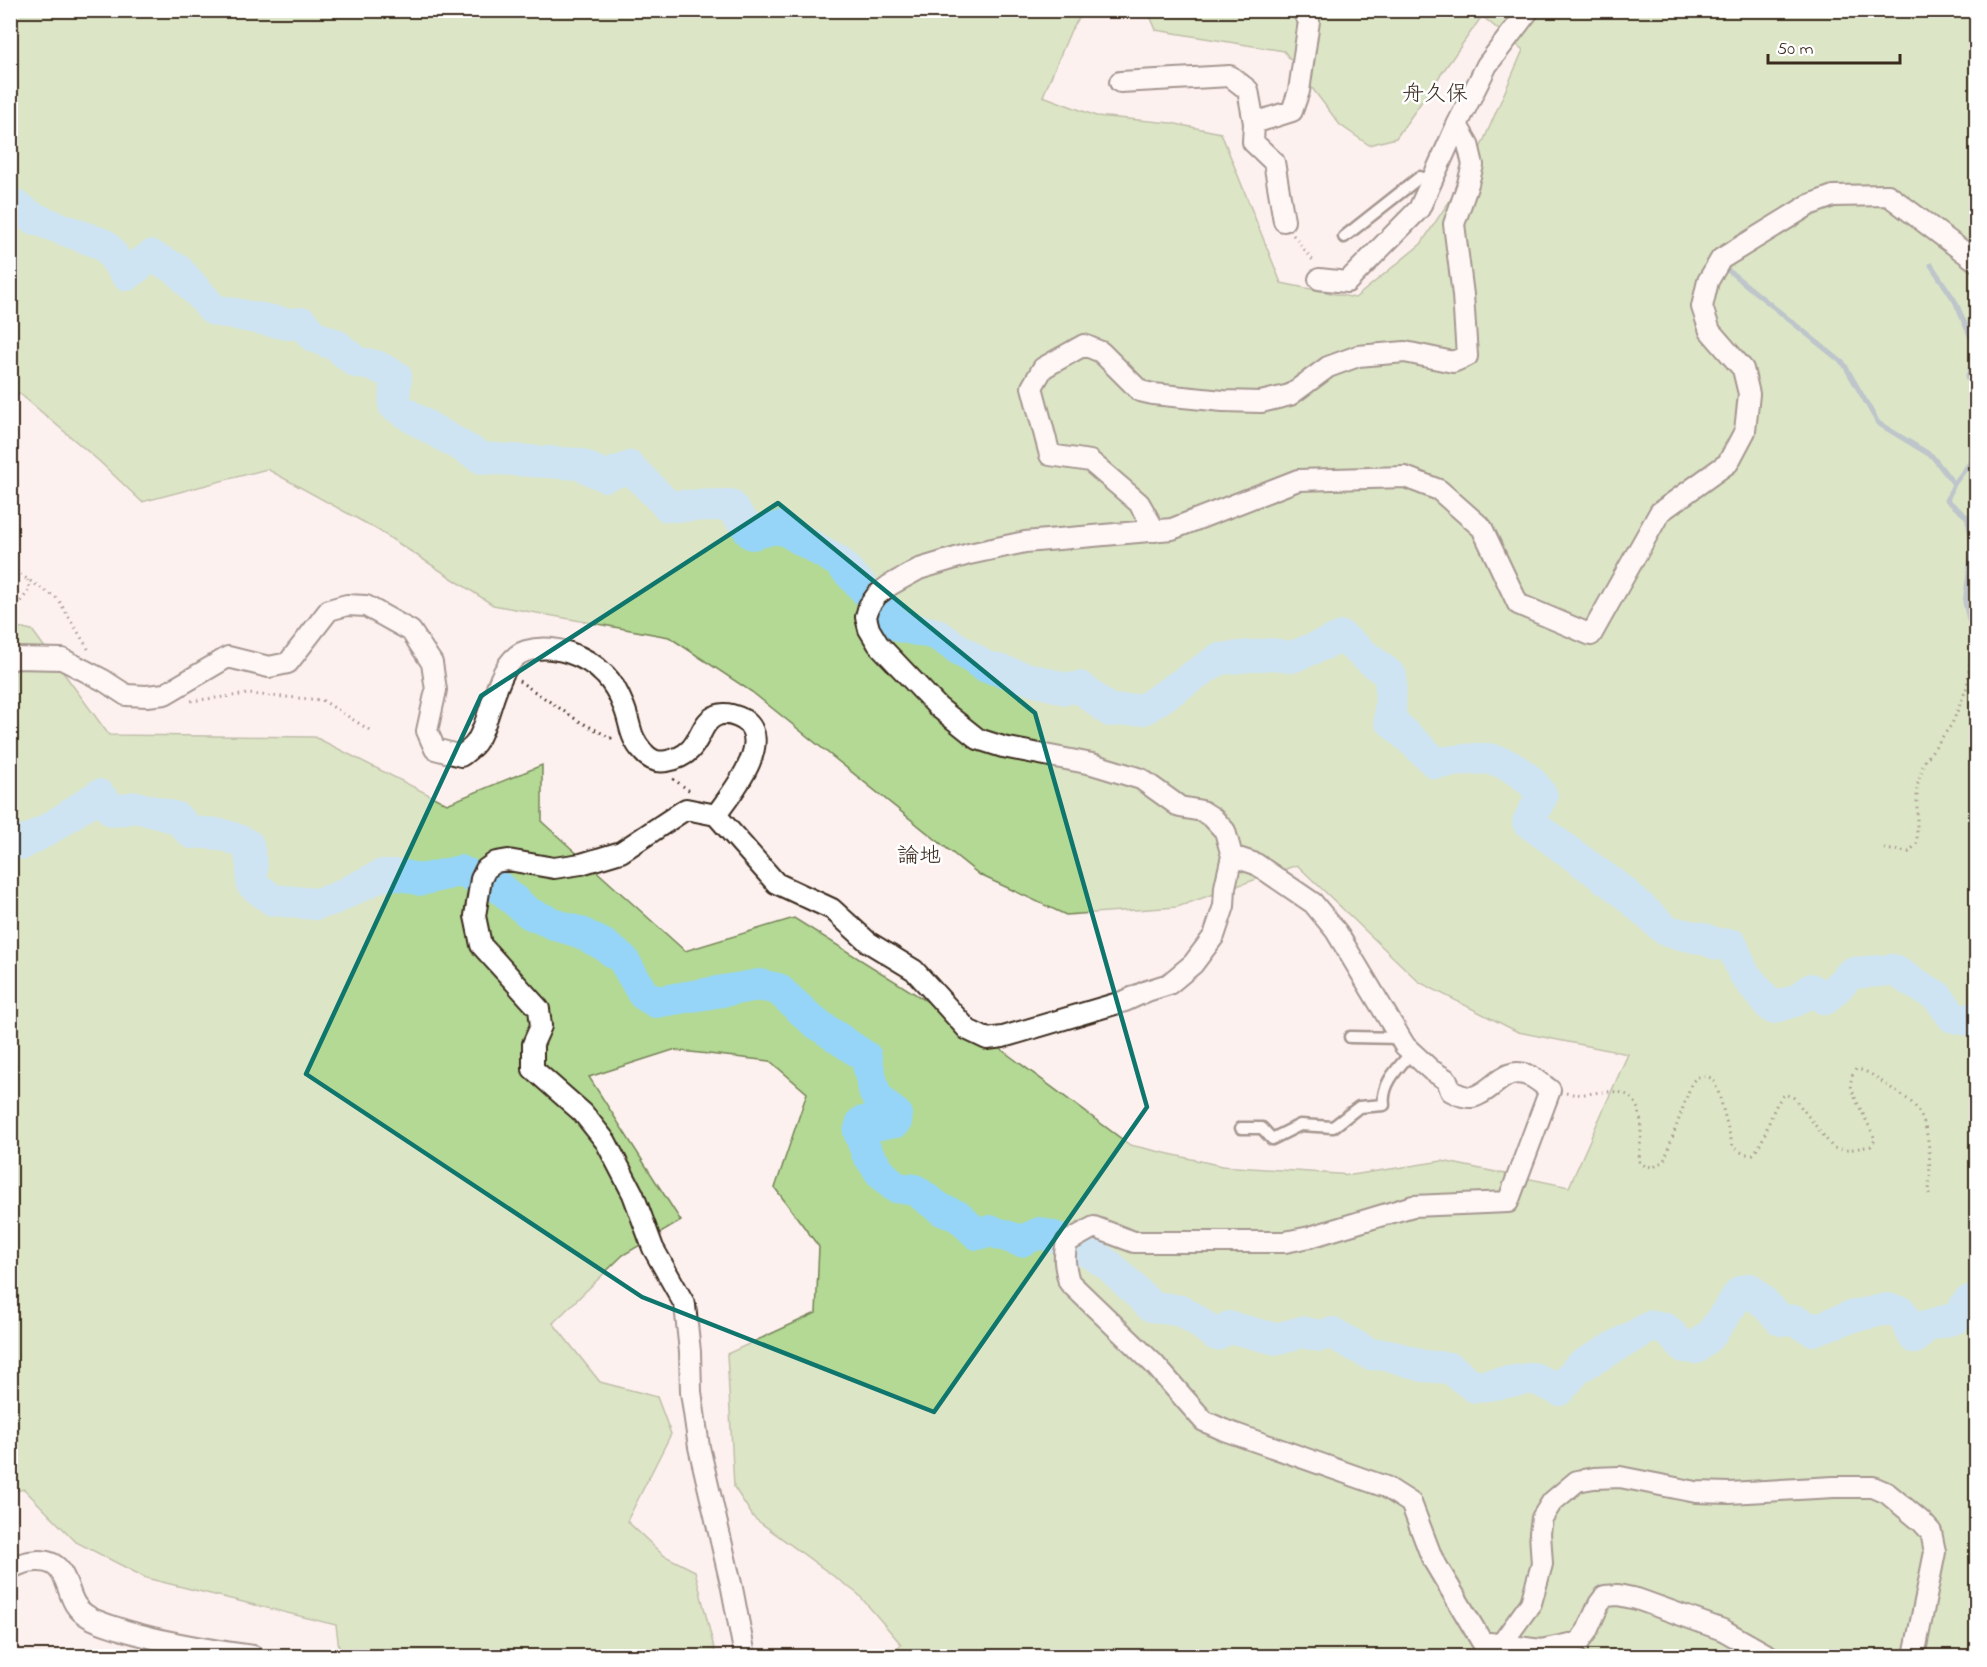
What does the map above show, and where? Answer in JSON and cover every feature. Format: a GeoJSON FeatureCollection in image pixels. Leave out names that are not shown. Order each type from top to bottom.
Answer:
{"type":"FeatureCollection","features":[{"type":"Feature","properties":{"kind":"street"},"geometry":{"type":"LineString","coordinates":[[1254,123],[1292,111],[1299,91],[1309,21],[1302,10]]}},
{"type":"Feature","properties":{"kind":"street"},"geometry":{"type":"LineString","coordinates":[[1319,279],[1347,282],[1419,209],[1487,65],[1529,10]]}},
{"type":"Feature","properties":{"kind":"street"},"geometry":{"type":"LineString","coordinates":[[1120,82],[1230,76],[1248,90],[1254,123],[1253,142],[1275,162],[1284,221]]}},
{"type":"Feature","properties":{"kind":"street"},"geometry":{"type":"LineString","coordinates":[[1155,531],[1139,503],[1090,461],[1050,455],[1032,387],[1043,368],[1084,345],[1101,352],[1140,391],[1198,399],[1261,402],[1290,395],[1328,367],[1358,356],[1405,352],[1454,362],[1467,356],[1463,295],[1454,224],[1473,165],[1468,144],[1457,125]]}},
{"type":"Feature","properties":{"kind":"street"},"geometry":{"type":"LineString","coordinates":[[745,1656],[732,1588],[699,1447],[691,1392],[685,1305],[653,1248],[633,1194],[606,1142],[584,1113],[533,1069],[533,1044],[541,1026],[539,1009],[481,945],[475,916],[481,879],[486,869],[496,862],[508,860],[554,868],[581,864],[621,852],[686,809],[716,815],[776,883],[832,909],[868,942],[914,970],[968,1030],[987,1039],[1016,1034],[1125,1001],[1169,984],[1193,964],[1214,936],[1224,906],[1225,887],[1233,856],[1225,831],[1213,818],[1202,811],[1180,807],[1141,779],[1092,764],[1003,747],[978,739],[938,707],[888,657],[868,629],[866,617],[869,606],[877,595],[890,585],[935,563],[1025,542],[1172,530],[1298,480],[1405,477],[1439,490],[1482,528],[1518,604],[1591,635],[1660,512],[1728,463],[1745,431],[1749,394],[1743,369],[1710,331],[1702,306],[1708,281],[1721,259],[1809,205],[1833,196],[1888,195],[1977,261]]}},
{"type":"Feature","properties":{"kind":"street"},"geometry":{"type":"LineString","coordinates":[[10,660],[16,658],[62,659],[126,695],[165,694],[228,657],[269,666],[288,663],[329,610],[347,605],[366,606],[411,631],[432,663],[436,690],[428,731],[435,749],[461,756],[477,742],[509,663],[525,651],[560,649],[585,660],[606,675],[625,713],[636,745],[650,759],[660,763],[686,756],[709,719],[720,713],[739,717],[750,724],[755,737],[753,750],[745,777],[716,815]]}},
{"type":"Feature","properties":{"kind":"street"},"geometry":{"type":"LineString","coordinates":[[1233,856],[1256,864],[1313,903],[1326,917],[1406,1046],[1447,1080],[1451,1091],[1466,1097],[1478,1095],[1497,1080],[1519,1073],[1529,1075],[1550,1090],[1508,1202],[1413,1206],[1310,1237],[1285,1242],[1134,1242],[1094,1227],[1067,1242],[1064,1255],[1069,1282],[1154,1364],[1204,1421],[1224,1431],[1386,1487],[1411,1503],[1432,1558],[1482,1642],[1541,1650],[1579,1642],[1605,1596],[1618,1595],[1637,1599],[1723,1630],[1768,1656]]}},
{"type":"Feature","properties":{"kind":"street"},"geometry":{"type":"LineString","coordinates":[[1502,1643],[1531,1603],[1542,1564],[1540,1533],[1542,1518],[1552,1502],[1577,1481],[1620,1477],[1696,1492],[1730,1493],[1834,1487],[1873,1488],[1887,1493],[1931,1532],[1935,1552],[1914,1656]]}},
{"type":"Feature","properties":{"kind":"street"},"geometry":{"type":"LineString","coordinates":[[10,1569],[22,1562],[33,1561],[55,1566],[60,1571],[77,1609],[90,1618],[191,1647],[253,1656]]}},
{"type":"Feature","properties":{"kind":"lane"},"geometry":{"type":"LineString","coordinates":[[1344,237],[1420,177],[1431,181]]}},
{"type":"Feature","properties":{"kind":"lane"},"geometry":{"type":"LineString","coordinates":[[1241,1128],[1262,1128],[1272,1139],[1300,1125],[1333,1127],[1359,1107],[1384,1105],[1382,1093],[1399,1066],[1406,1046],[1350,1037]]}},
{"type":"Feature","properties":{"kind":"path"},"geometry":{"type":"LineString","coordinates":[[1284,221],[1314,262],[1319,279]]}},
{"type":"Feature","properties":{"kind":"path"},"geometry":{"type":"LineString","coordinates":[[10,568],[58,599],[91,653]]}},
{"type":"Feature","properties":{"kind":"path"},"geometry":{"type":"LineString","coordinates":[[10,616],[30,589],[28,580]]}},
{"type":"Feature","properties":{"kind":"path"},"geometry":{"type":"LineString","coordinates":[[1884,849],[1909,852],[1917,843],[1917,787],[1924,762],[1952,724],[1967,687],[1971,656],[1977,653]]}},
{"type":"Feature","properties":{"kind":"path"},"geometry":{"type":"LineString","coordinates":[[506,670],[526,687],[577,720],[611,738],[625,713]]}},
{"type":"Feature","properties":{"kind":"path"},"geometry":{"type":"LineString","coordinates":[[189,701],[248,694],[322,700],[371,731]]}},
{"type":"Feature","properties":{"kind":"path"},"geometry":{"type":"LineString","coordinates":[[1550,1090],[1577,1095],[1619,1092],[1629,1098],[1637,1105],[1640,1118],[1639,1161],[1646,1166],[1654,1167],[1664,1161],[1692,1082],[1699,1076],[1713,1078],[1733,1147],[1744,1154],[1753,1154],[1760,1147],[1774,1108],[1785,1094],[1794,1098],[1833,1148],[1847,1150],[1871,1146],[1875,1140],[1872,1130],[1850,1085],[1851,1076],[1856,1069],[1867,1071],[1911,1102],[1917,1111],[1927,1140],[1929,1195]]}},
{"type":"Feature","properties":{"kind":"highlighted area"},"geometry":{"type":"Polygon","coordinates":[[[778,503],[1035,713],[1147,1107],[934,1412],[642,1297],[306,1074],[481,696],[778,503]]]}},
{"type":"Feature","properties":{"kind":"green space"},"geometry":{"type":"Polygon","coordinates":[[[11,11],[1084,11],[1071,30],[1043,96],[1096,116],[1171,123],[1221,133],[1281,283],[1355,298],[1421,244],[1473,165],[1523,50],[1482,16],[1396,138],[1369,145],[1340,125],[1284,51],[1156,30],[1148,11],[1976,11],[1976,1656],[892,1656],[901,1644],[858,1594],[754,1518],[734,1487],[727,1354],[816,1313],[819,1247],[775,1188],[807,1093],[770,1061],[673,1050],[589,1077],[681,1221],[623,1255],[553,1323],[600,1382],[657,1397],[671,1434],[627,1521],[663,1555],[695,1571],[716,1656],[340,1656],[336,1625],[146,1578],[76,1542],[24,1489],[11,1492],[11,626],[32,630],[109,735],[315,737],[447,804],[542,765],[542,822],[685,951],[794,918],[987,1039],[1130,1145],[1222,1166],[1352,1175],[1442,1161],[1569,1187],[1628,1054],[1518,1032],[1419,982],[1297,865],[1177,907],[1066,915],[980,875],[752,692],[669,637],[493,605],[378,530],[267,469],[142,502],[99,461],[19,393],[11,406],[11,11]]]}},
{"type":"Feature","properties":{"kind":"waterway"},"geometry":{"type":"LineString","coordinates":[[10,202],[33,218],[105,245],[127,275],[151,256],[177,269],[214,310],[288,324],[303,323],[313,336],[336,345],[356,362],[376,366],[396,376],[394,405],[482,458],[579,464],[605,476],[630,467],[668,506],[730,505],[752,534],[780,527],[839,562],[899,626],[936,634],[984,666],[1066,689],[1080,687],[1110,711],[1144,709],[1219,659],[1272,654],[1292,657],[1342,637],[1391,676],[1390,720],[1436,763],[1489,759],[1520,772],[1533,783],[1542,796],[1528,822],[1620,889],[1667,931],[1717,944],[1732,945],[1743,972],[1772,1008],[1797,1000],[1811,989],[1825,999],[1852,973],[1893,970],[1938,997],[1953,1017],[1976,1021]]}},
{"type":"Feature","properties":{"kind":"waterway"},"geometry":{"type":"LineString","coordinates":[[1931,265],[1955,301],[1976,349]]}},
{"type":"Feature","properties":{"kind":"waterway"},"geometry":{"type":"LineString","coordinates":[[1729,271],[1844,364],[1878,423],[1932,456],[1954,484]]}},
{"type":"Feature","properties":{"kind":"waterway"},"geometry":{"type":"LineString","coordinates":[[1976,353],[1967,378],[1976,382]]}},
{"type":"Feature","properties":{"kind":"waterway"},"geometry":{"type":"LineString","coordinates":[[1976,455],[1954,484],[1947,500],[1967,517],[1973,543],[1965,602],[1976,642]]}},
{"type":"Feature","properties":{"kind":"waterway"},"geometry":{"type":"LineString","coordinates":[[10,838],[22,844],[99,795],[113,811],[136,807],[177,818],[192,833],[221,835],[248,845],[252,866],[252,884],[273,900],[316,904],[334,899],[382,875],[401,875],[421,880],[460,871],[499,887],[529,913],[579,932],[604,945],[623,959],[643,994],[656,1002],[759,985],[778,989],[813,1021],[866,1057],[875,1094],[897,1115],[896,1122],[882,1124],[862,1122],[859,1132],[867,1153],[880,1172],[895,1187],[915,1190],[942,1210],[958,1216],[977,1234],[991,1231],[1021,1241],[1040,1233],[1092,1254],[1110,1266],[1151,1306],[1181,1311],[1216,1335],[1229,1327],[1276,1339],[1302,1332],[1319,1336],[1332,1333],[1370,1354],[1389,1355],[1423,1366],[1450,1368],[1475,1387],[1534,1378],[1559,1390],[1579,1367],[1652,1326],[1666,1329],[1684,1347],[1696,1348],[1712,1333],[1741,1291],[1750,1289],[1781,1320],[1796,1321],[1813,1330],[1850,1317],[1888,1309],[1901,1312],[1915,1338],[1926,1326],[1956,1318],[1968,1302],[1976,1298]]}},
{"type":"Feature","properties":{"kind":"district","name":"舟久保"},"geometry":{"type":"Point","coordinates":[1435,95]}},
{"type":"Feature","properties":{"kind":"district","name":"論地"},"geometry":{"type":"Point","coordinates":[919,857]}}]}
